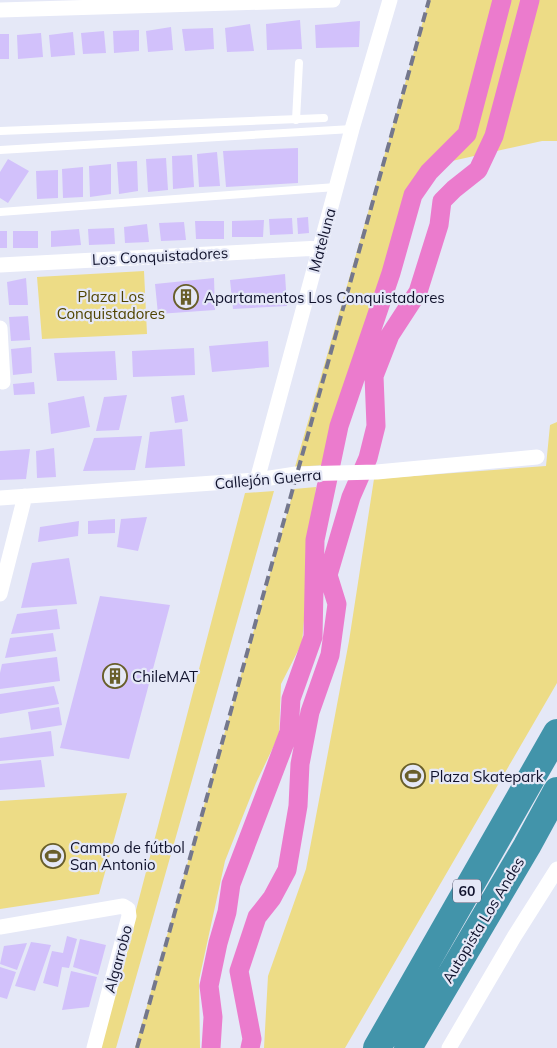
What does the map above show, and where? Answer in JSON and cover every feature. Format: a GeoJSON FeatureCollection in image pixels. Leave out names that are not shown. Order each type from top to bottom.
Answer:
{"type":"FeatureCollection","features":[{"type":"Feature","properties":{"kind":"highway","name":"Autopista Los Andes"},"geometry":{"type":"LineString","coordinates":[[377,1048],[557,733]]}},
{"type":"Feature","properties":{"kind":"highway","name":"Autopista Los Andes"},"geometry":{"type":"LineString","coordinates":[[408,1048],[557,790]]}},
{"type":"Feature","properties":{"kind":"street"},"geometry":{"type":"LineString","coordinates":[[0,10],[333,0]]}},
{"type":"Feature","properties":{"kind":"street","name":"Mateluna"},"geometry":{"type":"LineString","coordinates":[[257,480],[352,129],[390,0]]}},
{"type":"Feature","properties":{"kind":"street","name":"Los Conquistadores"},"geometry":{"type":"LineString","coordinates":[[0,265],[320,248]]}},
{"type":"Feature","properties":{"kind":"street"},"geometry":{"type":"LineString","coordinates":[[0,328],[3,382]]}},
{"type":"Feature","properties":{"kind":"street","name":"Callejón Guerra"},"geometry":{"type":"LineString","coordinates":[[0,498],[257,480],[296,474],[377,472],[537,457]]}},
{"type":"Feature","properties":{"kind":"street"},"geometry":{"type":"LineString","coordinates":[[0,594],[25,496]]}},
{"type":"Feature","properties":{"kind":"street"},"geometry":{"type":"LineString","coordinates":[[449,1048],[557,868]]}},
{"type":"Feature","properties":{"kind":"street","name":"Algarrobo"},"geometry":{"type":"LineString","coordinates":[[0,927],[123,906],[128,909],[129,916],[94,1048]]}},
{"type":"Feature","properties":{"kind":"lane"},"geometry":{"type":"LineString","coordinates":[[296,120],[299,63]]}},
{"type":"Feature","properties":{"kind":"lane"},"geometry":{"type":"LineString","coordinates":[[0,131],[324,118]]}},
{"type":"Feature","properties":{"kind":"lane"},"geometry":{"type":"LineString","coordinates":[[0,150],[352,129]]}},
{"type":"Feature","properties":{"kind":"lane"},"geometry":{"type":"LineString","coordinates":[[0,212],[336,187]]}},
{"type":"Feature","properties":{"kind":"green space"},"geometry":{"type":"Polygon","coordinates":[[[429,0],[557,0],[557,141],[542,141],[425,167],[406,190],[381,276],[332,421],[323,465],[295,467],[429,0]]]}},
{"type":"Feature","properties":{"kind":"green space","name":"Plaza Los Conquistadores"},"geometry":{"type":"Polygon","coordinates":[[[144,271],[147,334],[42,339],[37,277],[144,271]]]}},
{"type":"Feature","properties":{"kind":"green space","name":"Plaza Skatepark"},"geometry":{"type":"Polygon","coordinates":[[[557,422],[557,683],[345,1048],[264,1048],[268,976],[306,869],[349,641],[374,479],[546,466],[550,425],[557,422]]]}},
{"type":"Feature","properties":{"kind":"green space"},"geometry":{"type":"Polygon","coordinates":[[[316,487],[302,643],[281,684],[279,735],[256,783],[225,861],[199,980],[200,1048],[135,1048],[294,489],[316,487]]]}},
{"type":"Feature","properties":{"kind":"green space"},"geometry":{"type":"Polygon","coordinates":[[[274,491],[116,1048],[100,1048],[245,493],[274,491]]]}},
{"type":"Feature","properties":{"kind":"green space"},"geometry":{"type":"Polygon","coordinates":[[[127,793],[99,894],[0,909],[0,801],[127,793]]]}},
{"type":"Feature","properties":{"kind":"building"},"geometry":{"type":"Polygon","coordinates":[[[300,20],[302,49],[267,50],[266,24],[300,20]]]}},
{"type":"Feature","properties":{"kind":"building"},"geometry":{"type":"Polygon","coordinates":[[[360,21],[359,47],[316,48],[315,25],[360,21]]]}},
{"type":"Feature","properties":{"kind":"building"},"geometry":{"type":"Polygon","coordinates":[[[250,24],[254,51],[227,52],[225,28],[250,24]]]}},
{"type":"Feature","properties":{"kind":"building"},"geometry":{"type":"Polygon","coordinates":[[[171,27],[173,50],[148,52],[146,31],[171,27]]]}},
{"type":"Feature","properties":{"kind":"building"},"geometry":{"type":"Polygon","coordinates":[[[213,28],[214,49],[185,51],[182,29],[213,28]]]}},
{"type":"Feature","properties":{"kind":"building"},"geometry":{"type":"Polygon","coordinates":[[[139,30],[139,51],[114,53],[113,31],[139,30]]]}},
{"type":"Feature","properties":{"kind":"building"},"geometry":{"type":"Polygon","coordinates":[[[104,31],[106,53],[83,54],[81,33],[104,31]]]}},
{"type":"Feature","properties":{"kind":"building"},"geometry":{"type":"Polygon","coordinates":[[[73,32],[75,55],[51,57],[49,35],[73,32]]]}},
{"type":"Feature","properties":{"kind":"building"},"geometry":{"type":"Polygon","coordinates":[[[41,33],[43,57],[18,59],[17,35],[41,33]]]}},
{"type":"Feature","properties":{"kind":"building"},"geometry":{"type":"Polygon","coordinates":[[[0,34],[9,34],[9,59],[0,59],[0,34]]]}},
{"type":"Feature","properties":{"kind":"building"},"geometry":{"type":"Polygon","coordinates":[[[298,148],[298,183],[226,187],[223,151],[298,148]]]}},
{"type":"Feature","properties":{"kind":"building"},"geometry":{"type":"Polygon","coordinates":[[[217,152],[220,186],[199,187],[197,154],[217,152]]]}},
{"type":"Feature","properties":{"kind":"building"},"geometry":{"type":"Polygon","coordinates":[[[192,155],[194,187],[173,189],[172,156],[192,155]]]}},
{"type":"Feature","properties":{"kind":"building"},"geometry":{"type":"Polygon","coordinates":[[[166,158],[168,190],[148,192],[146,159],[166,158]]]}},
{"type":"Feature","properties":{"kind":"building"},"geometry":{"type":"Polygon","coordinates":[[[8,159],[29,171],[8,203],[0,198],[0,172],[8,159]]]}},
{"type":"Feature","properties":{"kind":"building"},"geometry":{"type":"Polygon","coordinates":[[[137,161],[138,191],[119,194],[117,162],[137,161]]]}},
{"type":"Feature","properties":{"kind":"building"},"geometry":{"type":"Polygon","coordinates":[[[111,164],[111,194],[90,197],[89,166],[111,164]]]}},
{"type":"Feature","properties":{"kind":"building"},"geometry":{"type":"Polygon","coordinates":[[[83,167],[83,197],[63,198],[62,169],[83,167]]]}},
{"type":"Feature","properties":{"kind":"building"},"geometry":{"type":"Polygon","coordinates":[[[58,170],[58,198],[37,199],[36,171],[58,170]]]}},
{"type":"Feature","properties":{"kind":"building"},"geometry":{"type":"Polygon","coordinates":[[[308,217],[309,233],[298,234],[297,218],[308,217]]]}},
{"type":"Feature","properties":{"kind":"building"},"geometry":{"type":"Polygon","coordinates":[[[292,218],[293,234],[270,235],[269,219],[292,218]]]}},
{"type":"Feature","properties":{"kind":"building"},"geometry":{"type":"Polygon","coordinates":[[[264,220],[263,237],[232,237],[232,221],[264,220]]]}},
{"type":"Feature","properties":{"kind":"building"},"geometry":{"type":"Polygon","coordinates":[[[195,221],[224,221],[224,239],[196,239],[195,221]]]}},
{"type":"Feature","properties":{"kind":"building"},"geometry":{"type":"Polygon","coordinates":[[[184,222],[186,240],[161,241],[159,223],[184,222]]]}},
{"type":"Feature","properties":{"kind":"building"},"geometry":{"type":"Polygon","coordinates":[[[147,224],[149,242],[125,243],[124,227],[147,224]]]}},
{"type":"Feature","properties":{"kind":"building"},"geometry":{"type":"Polygon","coordinates":[[[114,228],[115,244],[89,245],[88,229],[114,228]]]}},
{"type":"Feature","properties":{"kind":"building"},"geometry":{"type":"Polygon","coordinates":[[[79,229],[81,245],[51,247],[51,231],[79,229]]]}},
{"type":"Feature","properties":{"kind":"building"},"geometry":{"type":"Polygon","coordinates":[[[0,231],[7,231],[7,248],[0,248],[0,231]]]}},
{"type":"Feature","properties":{"kind":"building"},"geometry":{"type":"Polygon","coordinates":[[[13,231],[38,231],[38,248],[13,248],[13,231]]]}},
{"type":"Feature","properties":{"kind":"building","name":"Apartamentos Los Conquistadores"},"geometry":{"type":"Polygon","coordinates":[[[285,274],[287,306],[233,309],[230,280],[285,274]]]}},
{"type":"Feature","properties":{"kind":"building"},"geometry":{"type":"Polygon","coordinates":[[[26,278],[28,305],[9,305],[7,282],[26,278]]]}},
{"type":"Feature","properties":{"kind":"building","name":"Apartamentos Los Conquistadores"},"geometry":{"type":"Polygon","coordinates":[[[214,278],[215,310],[158,314],[155,284],[214,278]]]}},
{"type":"Feature","properties":{"kind":"building"},"geometry":{"type":"Polygon","coordinates":[[[28,316],[30,340],[11,341],[9,317],[28,316]]]}},
{"type":"Feature","properties":{"kind":"building","name":"Apartamentos Los Conquistadores"},"geometry":{"type":"Polygon","coordinates":[[[268,341],[269,367],[212,372],[209,346],[268,341]]]}},
{"type":"Feature","properties":{"kind":"building"},"geometry":{"type":"Polygon","coordinates":[[[31,347],[32,373],[13,375],[11,349],[31,347]]]}},
{"type":"Feature","properties":{"kind":"building","name":"Apartamentos Los Conquistadores"},"geometry":{"type":"Polygon","coordinates":[[[194,348],[195,375],[133,377],[132,351],[194,348]]]}},
{"type":"Feature","properties":{"kind":"building"},"geometry":{"type":"Polygon","coordinates":[[[115,351],[117,380],[57,381],[54,353],[115,351]]]}},
{"type":"Feature","properties":{"kind":"building"},"geometry":{"type":"Polygon","coordinates":[[[34,382],[35,394],[14,395],[13,384],[34,382]]]}},
{"type":"Feature","properties":{"kind":"building"},"geometry":{"type":"Polygon","coordinates":[[[127,395],[119,430],[96,431],[104,397],[127,395]]]}},
{"type":"Feature","properties":{"kind":"building"},"geometry":{"type":"Polygon","coordinates":[[[184,395],[188,421],[175,423],[171,397],[184,395]]]}},
{"type":"Feature","properties":{"kind":"building"},"geometry":{"type":"Polygon","coordinates":[[[84,396],[90,427],[51,434],[48,403],[84,396]]]}},
{"type":"Feature","properties":{"kind":"building"},"geometry":{"type":"Polygon","coordinates":[[[182,429],[185,466],[145,468],[150,432],[182,429]]]}},
{"type":"Feature","properties":{"kind":"building"},"geometry":{"type":"Polygon","coordinates":[[[142,436],[135,470],[83,471],[94,438],[142,436]]]}},
{"type":"Feature","properties":{"kind":"building"},"geometry":{"type":"Polygon","coordinates":[[[54,448],[56,477],[37,478],[36,451],[54,448]]]}},
{"type":"Feature","properties":{"kind":"building"},"geometry":{"type":"Polygon","coordinates":[[[30,449],[26,479],[0,480],[0,451],[30,449]]]}},
{"type":"Feature","properties":{"kind":"building"},"geometry":{"type":"Polygon","coordinates":[[[147,517],[138,551],[117,547],[121,519],[147,517]]]}},
{"type":"Feature","properties":{"kind":"building"},"geometry":{"type":"Polygon","coordinates":[[[115,519],[115,533],[88,534],[88,521],[115,519]]]}},
{"type":"Feature","properties":{"kind":"building"},"geometry":{"type":"Polygon","coordinates":[[[79,521],[78,536],[38,542],[40,527],[79,521]]]}},
{"type":"Feature","properties":{"kind":"building"},"geometry":{"type":"Polygon","coordinates":[[[69,558],[77,604],[21,608],[32,563],[69,558]]]}},
{"type":"Feature","properties":{"kind":"building","name":"ChileMAT"},"geometry":{"type":"Polygon","coordinates":[[[100,596],[170,605],[129,759],[60,748],[100,596]]]}},
{"type":"Feature","properties":{"kind":"building"},"geometry":{"type":"Polygon","coordinates":[[[57,609],[60,629],[11,634],[17,614],[57,609]]]}},
{"type":"Feature","properties":{"kind":"building"},"geometry":{"type":"Polygon","coordinates":[[[53,633],[56,651],[5,658],[10,638],[53,633]]]}},
{"type":"Feature","properties":{"kind":"building"},"geometry":{"type":"Polygon","coordinates":[[[57,657],[60,681],[0,689],[2,664],[57,657]]]}},
{"type":"Feature","properties":{"kind":"building"},"geometry":{"type":"Polygon","coordinates":[[[54,686],[59,704],[0,714],[0,694],[54,686]]]}},
{"type":"Feature","properties":{"kind":"building"},"geometry":{"type":"Polygon","coordinates":[[[59,707],[62,725],[31,730],[28,712],[59,707]]]}},
{"type":"Feature","properties":{"kind":"building"},"geometry":{"type":"Polygon","coordinates":[[[51,731],[54,756],[0,761],[0,738],[51,731]]]}},
{"type":"Feature","properties":{"kind":"building"},"geometry":{"type":"Polygon","coordinates":[[[41,760],[45,787],[0,790],[0,764],[41,760]]]}},
{"type":"Feature","properties":{"kind":"building"},"geometry":{"type":"Polygon","coordinates":[[[67,936],[77,939],[69,968],[62,967],[58,987],[43,983],[52,951],[63,953],[67,936]]]}},
{"type":"Feature","properties":{"kind":"building"},"geometry":{"type":"Polygon","coordinates":[[[80,939],[106,945],[98,975],[73,967],[80,939]]]}},
{"type":"Feature","properties":{"kind":"building"},"geometry":{"type":"Polygon","coordinates":[[[31,942],[51,945],[35,991],[15,986],[31,942]]]}},
{"type":"Feature","properties":{"kind":"building"},"geometry":{"type":"Polygon","coordinates":[[[27,943],[17,970],[0,964],[4,946],[27,943]]]}},
{"type":"Feature","properties":{"kind":"building"},"geometry":{"type":"Polygon","coordinates":[[[0,967],[16,972],[7,999],[0,997],[0,967]]]}},
{"type":"Feature","properties":{"kind":"building"},"geometry":{"type":"Polygon","coordinates":[[[71,971],[97,977],[89,1007],[62,1010],[71,971]]]}},
{"type":"Feature","properties":{"kind":"waterway"},"geometry":{"type":"LineString","coordinates":[[211,1048],[213,1017],[209,986],[227,912],[231,884],[289,732],[291,699],[313,637],[315,540],[339,426],[391,273],[413,195],[429,172],[467,134],[502,0]]}},
{"type":"Feature","properties":{"kind":"waterway"},"geometry":{"type":"LineString","coordinates":[[250,1048],[252,1039],[239,971],[257,917],[272,898],[287,870],[298,806],[300,764],[310,712],[330,655],[337,604],[328,575],[351,497],[368,458],[376,426],[374,376],[390,335],[418,292],[439,225],[442,201],[478,170],[494,136],[530,0]]}},
{"type":"Feature","properties":{"kind":"railway"},"geometry":{"type":"LineString","coordinates":[[137,1048],[429,0]]}},
{"type":"Feature","properties":{"kind":"place","name":"Apartamentos Los Conquistadores"},"geometry":{"type":"Point","coordinates":[186,297]}},
{"type":"Feature","properties":{"kind":"place","name":"ChileMAT"},"geometry":{"type":"Point","coordinates":[115,676]}},
{"type":"Feature","properties":{"kind":"place","name":"Plaza Skatepark"},"geometry":{"type":"Point","coordinates":[413,776]}},
{"type":"Feature","properties":{"kind":"place","name":"Campo de fútbol San Antonio"},"geometry":{"type":"Point","coordinates":[53,856]}}]}
